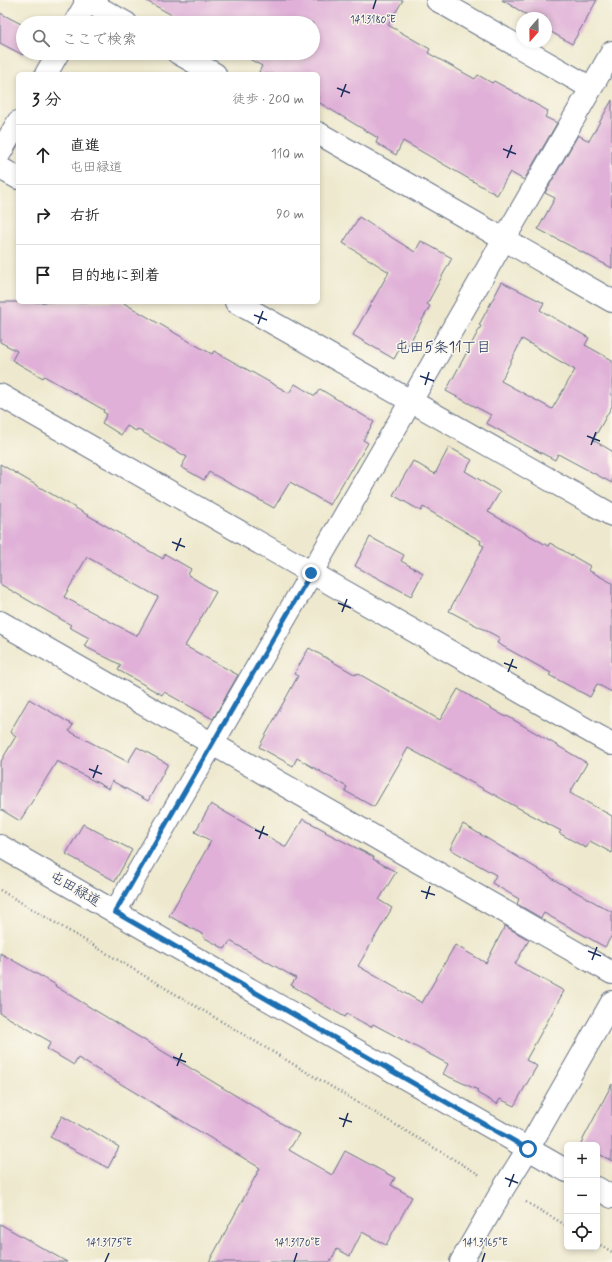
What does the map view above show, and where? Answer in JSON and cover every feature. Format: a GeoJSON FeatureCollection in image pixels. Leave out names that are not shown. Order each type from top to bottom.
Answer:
{"type":"FeatureCollection","features":[{"type":"Feature","properties":{"kind":"street"},"geometry":{"type":"LineString","coordinates":[[79,16],[87,0],[114,16]]}},
{"type":"Feature","properties":{"kind":"street"},"geometry":{"type":"LineString","coordinates":[[437,0],[591,88]]}},
{"type":"Feature","properties":{"kind":"street"},"geometry":{"type":"LineString","coordinates":[[115,912],[311,573],[412,402],[612,52]]}},
{"type":"Feature","properties":{"kind":"street"},"geometry":{"type":"LineString","coordinates":[[47,72],[54,60]]}},
{"type":"Feature","properties":{"kind":"street"},"geometry":{"type":"LineString","coordinates":[[190,60],[211,72]]}},
{"type":"Feature","properties":{"kind":"street"},"geometry":{"type":"LineString","coordinates":[[0,153],[16,125]]}},
{"type":"Feature","properties":{"kind":"street"},"geometry":{"type":"LineString","coordinates":[[320,134],[612,301]]}},
{"type":"Feature","properties":{"kind":"street"},"geometry":{"type":"LineString","coordinates":[[0,168],[16,177]]}},
{"type":"Feature","properties":{"kind":"street"},"geometry":{"type":"LineString","coordinates":[[240,304],[612,515]]}},
{"type":"Feature","properties":{"kind":"street"},"geometry":{"type":"LineString","coordinates":[[0,395],[612,744]]}},
{"type":"Feature","properties":{"kind":"street"},"geometry":{"type":"LineString","coordinates":[[0,622],[612,973]]}},
{"type":"Feature","properties":{"kind":"street","name":"屯田緑道"},"geometry":{"type":"LineString","coordinates":[[0,846],[564,1169]]}},
{"type":"Feature","properties":{"kind":"street"},"geometry":{"type":"LineString","coordinates":[[461,1262],[612,1002]]}},
{"type":"Feature","properties":{"kind":"street"},"geometry":{"type":"LineString","coordinates":[[600,1190],[612,1197]]}},
{"type":"Feature","properties":{"kind":"path"},"geometry":{"type":"LineString","coordinates":[[0,890],[564,1224]]}},
{"type":"Feature","properties":{"kind":"path"},"geometry":{"type":"LineString","coordinates":[[600,1245],[612,1252]]}},
{"type":"Feature","properties":{"kind":"building"},"geometry":{"type":"Polygon","coordinates":[[[145,0],[403,0],[388,25],[430,49],[428,53],[475,79],[478,75],[492,83],[494,81],[548,111],[545,117],[557,123],[524,180],[510,172],[497,195],[403,141],[396,155],[376,143],[378,138],[320,103],[320,72],[259,72],[262,66],[251,60],[320,60],[320,16],[174,16],[145,0]]]}},
{"type":"Feature","properties":{"kind":"building"},"geometry":{"type":"Polygon","coordinates":[[[502,0],[597,0],[572,44],[552,32],[552,12],[522,12],[502,0]]]}},
{"type":"Feature","properties":{"kind":"building"},"geometry":{"type":"Polygon","coordinates":[[[0,13],[16,21],[16,51],[0,43],[0,13]]]}},
{"type":"Feature","properties":{"kind":"building"},"geometry":{"type":"Polygon","coordinates":[[[612,100],[612,268],[538,229],[555,198],[545,193],[578,135],[589,141],[612,100]]]}},
{"type":"Feature","properties":{"kind":"building"},"geometry":{"type":"Polygon","coordinates":[[[359,217],[415,252],[421,241],[452,258],[427,304],[430,306],[405,351],[400,348],[394,359],[353,335],[389,272],[343,243],[359,217]]]}},
{"type":"Feature","properties":{"kind":"building"},"geometry":{"type":"Polygon","coordinates":[[[502,282],[544,303],[540,310],[589,338],[585,345],[612,360],[612,406],[593,440],[612,451],[612,483],[558,454],[555,460],[486,423],[491,415],[446,391],[481,326],[479,325],[502,282]],[[522,339],[501,381],[552,409],[575,370],[522,339]]]}},
{"type":"Feature","properties":{"kind":"building"},"geometry":{"type":"Polygon","coordinates":[[[0,302],[16,302],[16,304],[125,304],[212,354],[214,351],[289,393],[295,384],[315,396],[320,389],[374,422],[363,440],[368,443],[330,505],[290,482],[274,508],[209,472],[204,480],[181,467],[187,457],[137,429],[136,431],[127,426],[121,435],[102,423],[107,414],[103,412],[104,410],[44,376],[43,378],[12,360],[17,351],[0,342],[0,302]]]}},
{"type":"Feature","properties":{"kind":"building"},"geometry":{"type":"Polygon","coordinates":[[[449,447],[472,460],[465,471],[500,492],[488,512],[548,546],[550,543],[590,566],[588,570],[612,583],[612,692],[597,684],[590,697],[549,675],[551,673],[497,643],[500,638],[449,611],[484,546],[480,544],[481,541],[423,507],[421,511],[393,495],[413,461],[435,474],[449,447]]]}},
{"type":"Feature","properties":{"kind":"building"},"geometry":{"type":"Polygon","coordinates":[[[0,464],[163,559],[165,554],[191,569],[188,575],[216,592],[185,646],[238,675],[213,719],[164,692],[162,695],[118,670],[121,665],[84,646],[89,638],[69,627],[71,625],[0,584],[0,464]],[[87,557],[64,597],[137,636],[158,597],[87,557]]]}},
{"type":"Feature","properties":{"kind":"building"},"geometry":{"type":"Polygon","coordinates":[[[370,537],[404,555],[401,561],[423,573],[411,596],[355,566],[370,537]]]}},
{"type":"Feature","properties":{"kind":"building"},"geometry":{"type":"Polygon","coordinates":[[[309,648],[356,675],[357,673],[440,720],[458,689],[587,763],[570,793],[612,816],[612,853],[590,841],[586,848],[559,833],[561,831],[408,748],[374,807],[345,791],[347,787],[297,758],[293,766],[259,747],[298,676],[294,674],[309,648]]]}},
{"type":"Feature","properties":{"kind":"building"},"geometry":{"type":"Polygon","coordinates":[[[29,699],[73,725],[69,731],[128,762],[137,747],[168,764],[148,801],[112,781],[109,789],[57,761],[20,821],[0,809],[0,763],[16,736],[10,732],[29,699]]]}},
{"type":"Feature","properties":{"kind":"building"},"geometry":{"type":"Polygon","coordinates":[[[211,804],[286,847],[303,819],[374,857],[373,859],[396,872],[379,900],[392,908],[358,966],[422,1003],[455,945],[486,963],[505,926],[529,940],[515,964],[564,991],[526,1060],[537,1066],[514,1106],[500,1099],[497,1104],[477,1093],[478,1090],[443,1074],[448,1064],[373,1024],[371,1027],[347,1014],[345,1017],[319,1002],[291,985],[296,978],[230,941],[225,949],[203,937],[204,935],[169,916],[211,841],[195,832],[211,804]]]}},
{"type":"Feature","properties":{"kind":"building"},"geometry":{"type":"Polygon","coordinates":[[[83,824],[132,850],[115,881],[66,854],[83,824]]]}},
{"type":"Feature","properties":{"kind":"building"},"geometry":{"type":"Polygon","coordinates":[[[463,824],[551,878],[612,912],[612,935],[605,947],[544,913],[541,918],[517,904],[519,899],[492,883],[496,875],[450,849],[463,824]]]}},
{"type":"Feature","properties":{"kind":"building"},"geometry":{"type":"Polygon","coordinates":[[[0,953],[56,985],[55,986],[299,1134],[289,1150],[332,1175],[345,1151],[395,1178],[391,1185],[412,1197],[386,1245],[362,1232],[350,1256],[337,1249],[330,1262],[209,1262],[260,1168],[78,1058],[74,1065],[47,1049],[51,1042],[0,1013],[0,953]]]}},
{"type":"Feature","properties":{"kind":"building"},"geometry":{"type":"Polygon","coordinates":[[[612,1084],[612,1161],[600,1155],[600,1142],[582,1142],[612,1084]]]}},
{"type":"Feature","properties":{"kind":"building"},"geometry":{"type":"Polygon","coordinates":[[[62,1116],[87,1130],[88,1128],[119,1147],[108,1168],[50,1137],[62,1116]]]}},
{"type":"Feature","properties":{"kind":"building"},"geometry":{"type":"Polygon","coordinates":[[[0,1224],[67,1262],[0,1262],[0,1224]]]}},
{"type":"Feature","properties":{"kind":"district","name":"屯田5条11丁目"},"geometry":{"type":"Point","coordinates":[443,348]}},
{"type":"Feature","properties":{"kind":"route"},"geometry":{"type":"LineString","coordinates":[[311,573],[115,912],[528,1149]]}}]}
